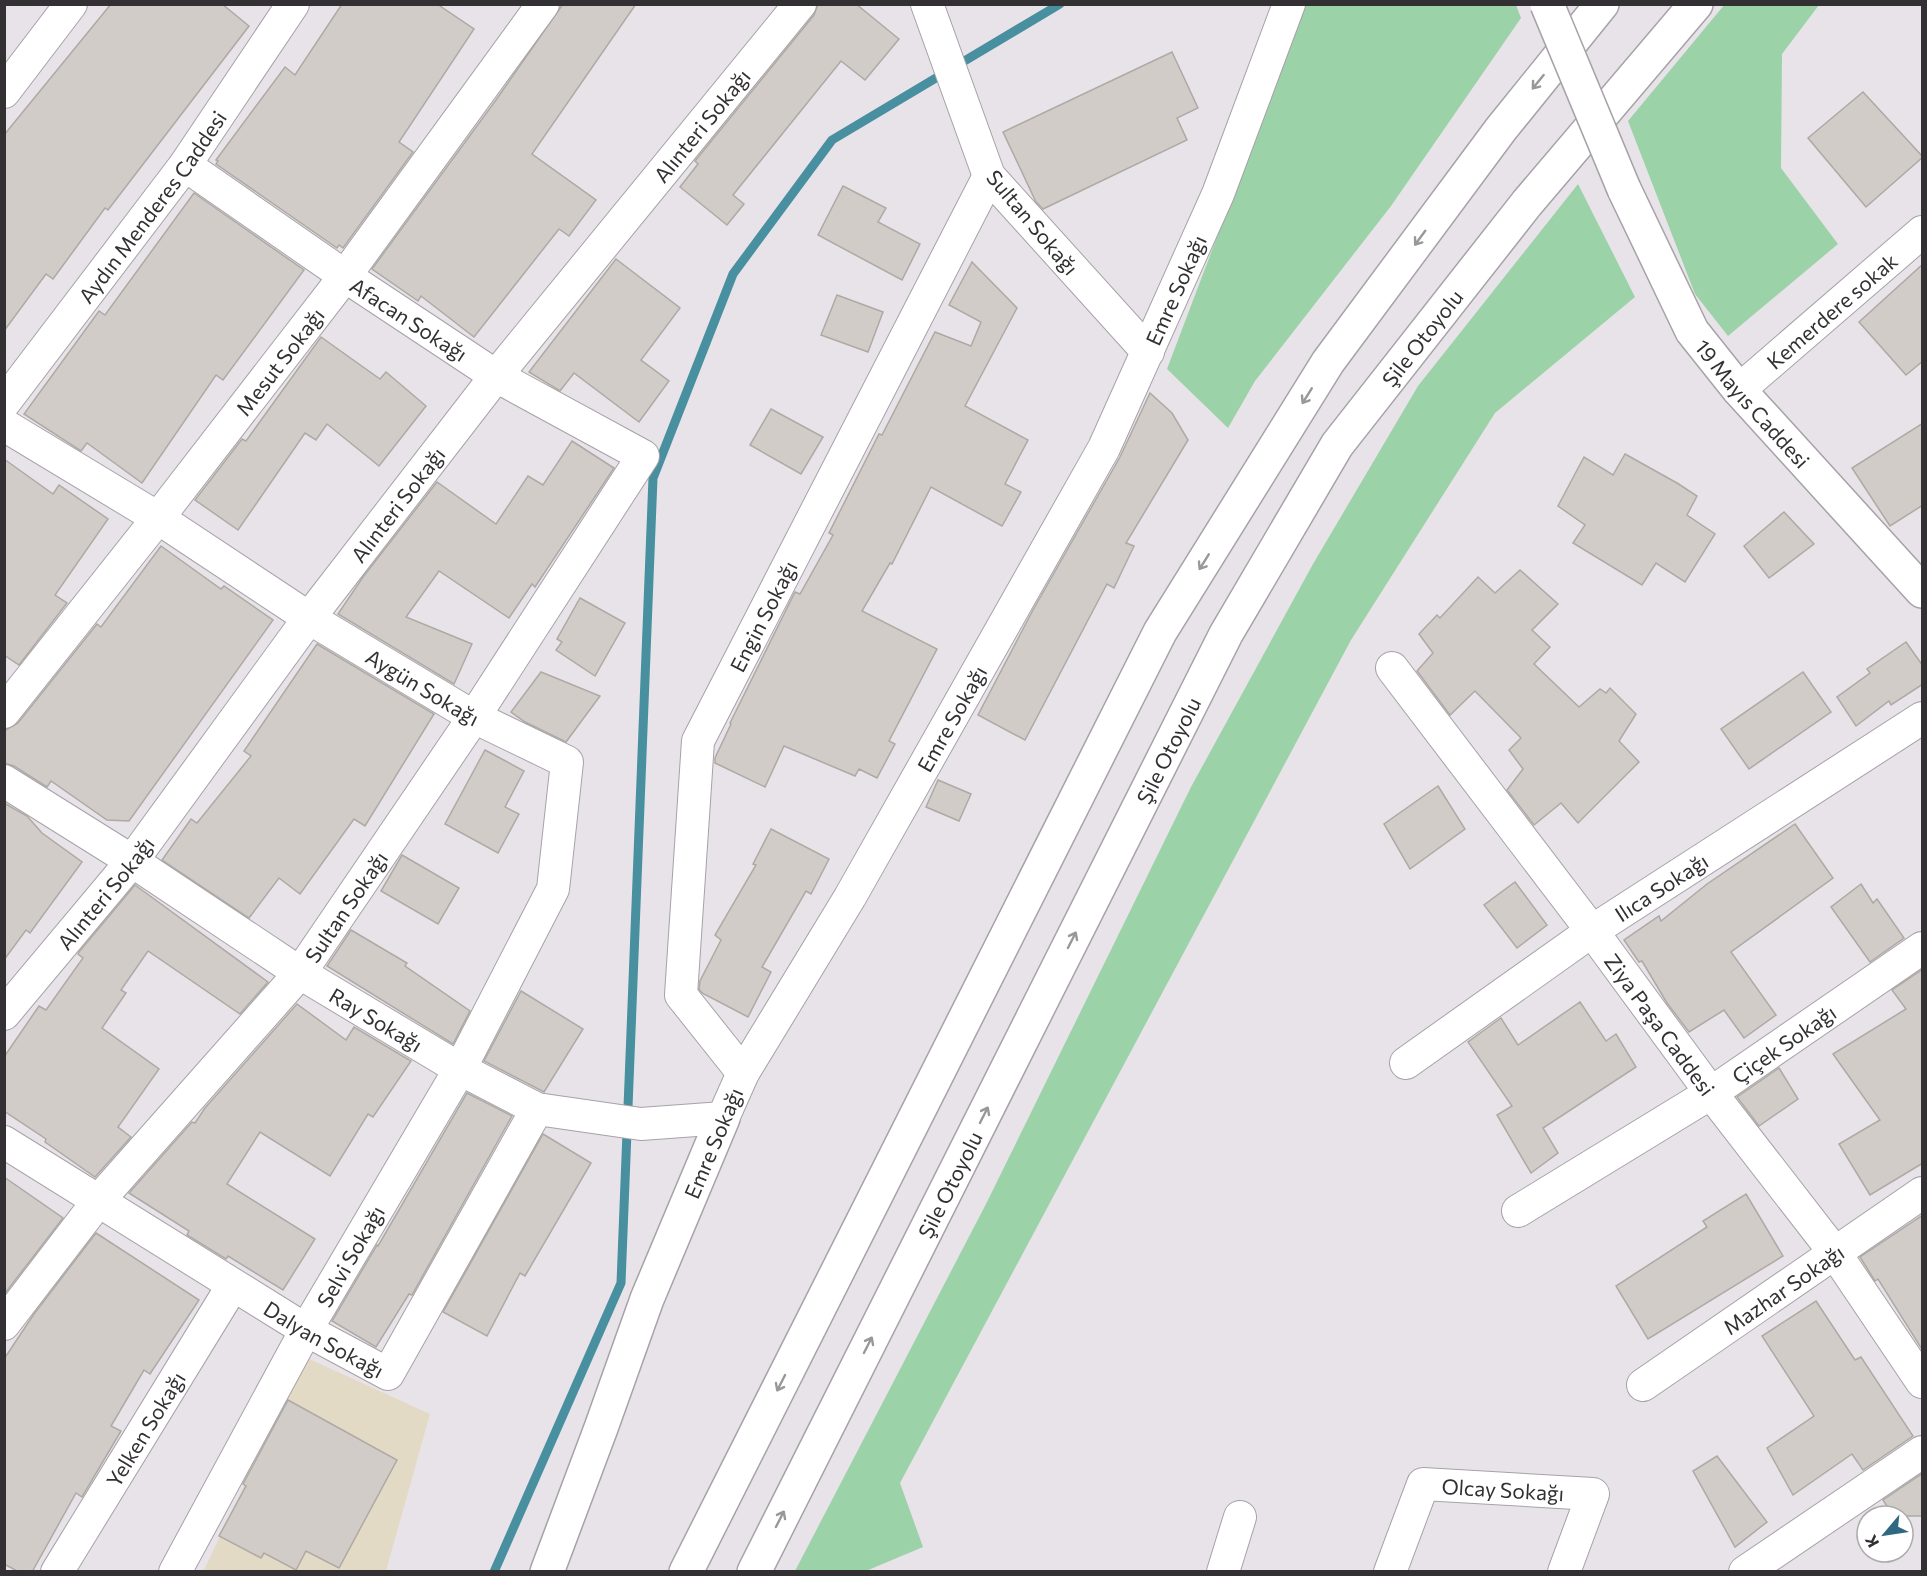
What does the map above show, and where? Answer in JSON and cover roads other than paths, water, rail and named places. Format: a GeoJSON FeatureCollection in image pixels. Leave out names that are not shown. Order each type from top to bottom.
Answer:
{"type":"FeatureCollection","features":[{"type":"Feature","properties":{"kind":"main road","name":"19 Mayıs Caddesi"},"geometry":{"type":"LineString","coordinates":[[1547,4],[1624,189],[1692,331],[1739,390],[1919,580]]}},
{"type":"Feature","properties":{"kind":"main road"},"geometry":{"type":"LineString","coordinates":[[686,1572],[1160,632],[1328,362],[1501,129],[1602,4]]}},
{"type":"Feature","properties":{"kind":"main road","name":"Şile Otoyolu"},"geometry":{"type":"LineString","coordinates":[[754,1572],[1226,634],[1337,444],[1527,203],[1696,4]]}},
{"type":"Feature","properties":{"kind":"main road","name":"Emre Sokağı"},"geometry":{"type":"LineString","coordinates":[[547,1572],[647,1299],[723,1118]]}},
{"type":"Feature","properties":{"kind":"street"},"geometry":{"type":"LineString","coordinates":[[4,92],[71,4]]}},
{"type":"Feature","properties":{"kind":"street","name":"Aydın Menderes Caddesi"},"geometry":{"type":"LineString","coordinates":[[4,403],[186,165],[294,4]]}},
{"type":"Feature","properties":{"kind":"street","name":"Alınteri Sokağı"},"geometry":{"type":"LineString","coordinates":[[4,1014],[132,861],[309,618],[496,376],[800,4]]}},
{"type":"Feature","properties":{"kind":"street","name":"Sultan Sokağı"},"geometry":{"type":"LineString","coordinates":[[927,4],[989,176],[1148,352]]}},
{"type":"Feature","properties":{"kind":"street","name":"Emre Sokağı"},"geometry":{"type":"LineString","coordinates":[[723,1118],[743,1073],[850,897],[1104,448],[1218,194],[1289,4]]}},
{"type":"Feature","properties":{"kind":"street","name":"Mesut Sokağı"},"geometry":{"type":"LineString","coordinates":[[4,712],[345,276],[536,6]]}},
{"type":"Feature","properties":{"kind":"street","name":"Afacan Sokağı"},"geometry":{"type":"LineString","coordinates":[[186,165],[345,276],[496,376],[643,456]]}},
{"type":"Feature","properties":{"kind":"street","name":"Engin Sokağı"},"geometry":{"type":"LineString","coordinates":[[743,1073],[681,995],[698,741],[989,176]]}},
{"type":"Feature","properties":{"kind":"street","name":"Kemerdere sokak"},"geometry":{"type":"LineString","coordinates":[[1739,390],[1923,232]]}},
{"type":"Feature","properties":{"kind":"street","name":"Aygün Sokağı"},"geometry":{"type":"LineString","coordinates":[[4,425],[158,518],[309,618],[474,717],[567,762],[553,889],[460,1069]]}},
{"type":"Feature","properties":{"kind":"street","name":"Sultan Sokağı"},"geometry":{"type":"LineString","coordinates":[[4,1324],[99,1200],[300,973],[474,717],[643,456]]}},
{"type":"Feature","properties":{"kind":"street","name":"Ziya Paşa Caddesi"},"geometry":{"type":"LineString","coordinates":[[1392,668],[1592,931],[1711,1093],[1835,1253],[1923,1382]]}},
{"type":"Feature","properties":{"kind":"street","name":"Ilıca Sokağı"},"geometry":{"type":"LineString","coordinates":[[1406,1063],[1592,931],[1923,718]]}},
{"type":"Feature","properties":{"kind":"street","name":"Ray Sokağı"},"geometry":{"type":"LineString","coordinates":[[4,781],[132,861],[300,973],[460,1069],[537,1109],[641,1124],[723,1118]]}},
{"type":"Feature","properties":{"kind":"street","name":"Çiçek Sokağı"},"geometry":{"type":"LineString","coordinates":[[1518,1211],[1711,1093],[1923,948]]}},
{"type":"Feature","properties":{"kind":"street","name":"Selvi Sokağı"},"geometry":{"type":"LineString","coordinates":[[175,1572],[306,1330],[460,1069]]}},
{"type":"Feature","properties":{"kind":"street","name":"Dalyan Sokağı"},"geometry":{"type":"LineString","coordinates":[[4,1142],[306,1330],[388,1374],[537,1109]]}},
{"type":"Feature","properties":{"kind":"street","name":"Mazhar Sokağı"},"geometry":{"type":"LineString","coordinates":[[1643,1385],[1923,1192]]}},
{"type":"Feature","properties":{"kind":"street","name":"Yelken Sokağı"},"geometry":{"type":"LineString","coordinates":[[57,1572],[233,1285]]}},
{"type":"Feature","properties":{"kind":"street"},"geometry":{"type":"LineString","coordinates":[[1745,1572],[1923,1452]]}},
{"type":"Feature","properties":{"kind":"street","name":"Olcay Sokağı"},"geometry":{"type":"LineString","coordinates":[[1390,1572],[1423,1484],[1593,1494],[1564,1572]]}},
{"type":"Feature","properties":{"kind":"street"},"geometry":{"type":"LineString","coordinates":[[1223,1572],[1240,1517]]}},
{"type":"Feature","properties":{"kind":"waterway"},"geometry":{"type":"LineString","coordinates":[[494,1572],[621,1283],[653,478],[733,274],[832,140],[1060,4]]}}]}
